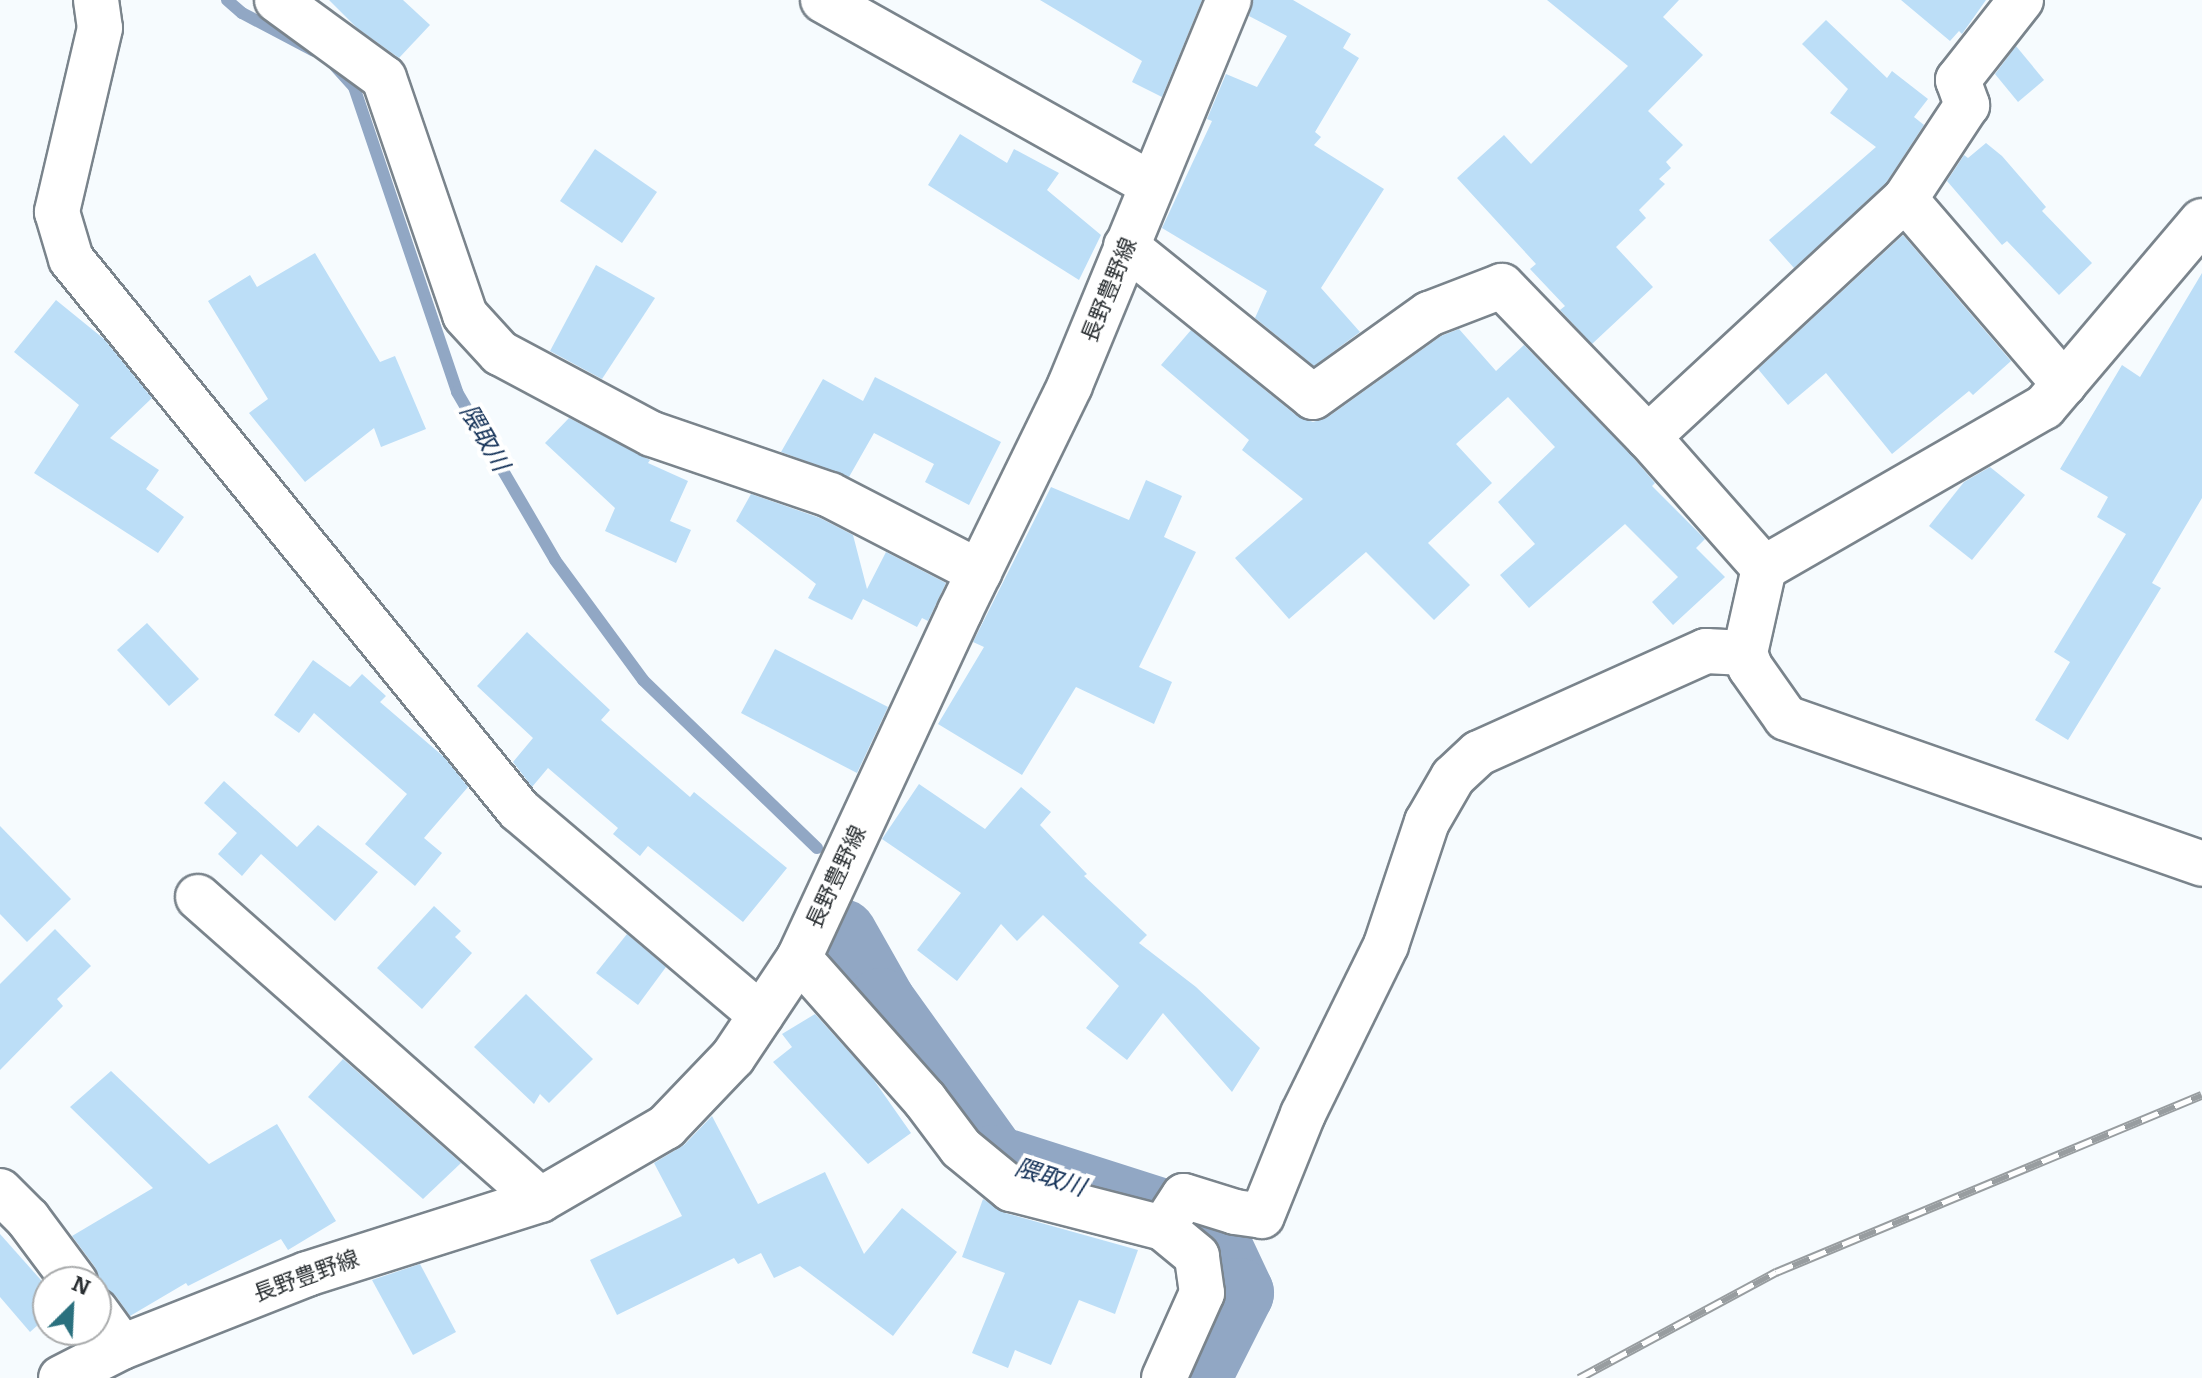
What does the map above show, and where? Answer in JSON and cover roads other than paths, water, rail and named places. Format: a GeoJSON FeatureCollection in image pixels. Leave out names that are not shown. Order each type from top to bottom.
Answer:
{"type":"FeatureCollection","features":[{"type":"Feature","properties":{"kind":"street"},"geometry":{"type":"LineString","coordinates":[[96,0],[100,28],[57,212],[71,259],[519,810],[761,1015]]}},
{"type":"Feature","properties":{"kind":"street"},"geometry":{"type":"LineString","coordinates":[[277,0],[384,78],[465,315],[500,353],[652,434],[830,495],[979,572]]}},
{"type":"Feature","properties":{"kind":"street"},"geometry":{"type":"LineString","coordinates":[[823,0],[1151,184]]}},
{"type":"Feature","properties":{"kind":"street","name":"長野豊野線"},"geometry":{"type":"LineString","coordinates":[[61,1378],[122,1347],[307,1274],[540,1200],[666,1127],[733,1057],[799,958],[1070,385],[1229,0]]}},
{"type":"Feature","properties":{"kind":"street"},"geometry":{"type":"LineString","coordinates":[[1648,437],[1905,199],[1967,105],[1958,80],[2021,0]]}},
{"type":"Feature","properties":{"kind":"street"},"geometry":{"type":"LineString","coordinates":[[1905,199],[2064,384]]}},
{"type":"Feature","properties":{"kind":"street"},"geometry":{"type":"LineString","coordinates":[[2202,221],[2044,407],[1764,568],[1745,653],[1786,718],[2202,864]]}},
{"type":"Feature","properties":{"kind":"street"},"geometry":{"type":"LineString","coordinates":[[1126,246],[1313,397],[1429,314],[1502,286],[1648,437],[1764,568]]}},
{"type":"Feature","properties":{"kind":"street"},"geometry":{"type":"LineString","coordinates":[[1168,1218],[1184,1196],[1262,1216],[1303,1114],[1386,945],[1427,822],[1453,777],[1479,753],[1706,651],[1745,653]]}},
{"type":"Feature","properties":{"kind":"street"},"geometry":{"type":"LineString","coordinates":[[198,897],[540,1200]]}},
{"type":"Feature","properties":{"kind":"street"},"geometry":{"type":"LineString","coordinates":[[799,958],[925,1100],[961,1148],[1011,1189],[1168,1218],[1197,1256],[1202,1293],[1164,1378]]}},
{"type":"Feature","properties":{"kind":"street"},"geometry":{"type":"LineString","coordinates":[[0,1191],[28,1219],[63,1266]]}},
{"type":"Feature","properties":{"kind":"street"},"geometry":{"type":"LineString","coordinates":[[112,1333],[122,1347]]}},
{"type":"Feature","properties":{"kind":"waterway","name":"隈取川"},"geometry":{"type":"LineString","coordinates":[[227,0],[242,13],[314,51]]}},
{"type":"Feature","properties":{"kind":"waterway","name":"隈取川"},"geometry":{"type":"LineString","coordinates":[[335,66],[354,87],[457,392],[555,560],[643,680],[817,848]]}},
{"type":"Feature","properties":{"kind":"waterway","name":"隈取川"},"geometry":{"type":"LineString","coordinates":[[842,934],[881,1003],[994,1160],[1194,1224],[1217,1246],[1239,1293],[1196,1378]]}},
{"type":"Feature","properties":{"kind":"railway"},"geometry":{"type":"LineString","coordinates":[[1579,1378],[1776,1272],[2202,1095]]}}]}
